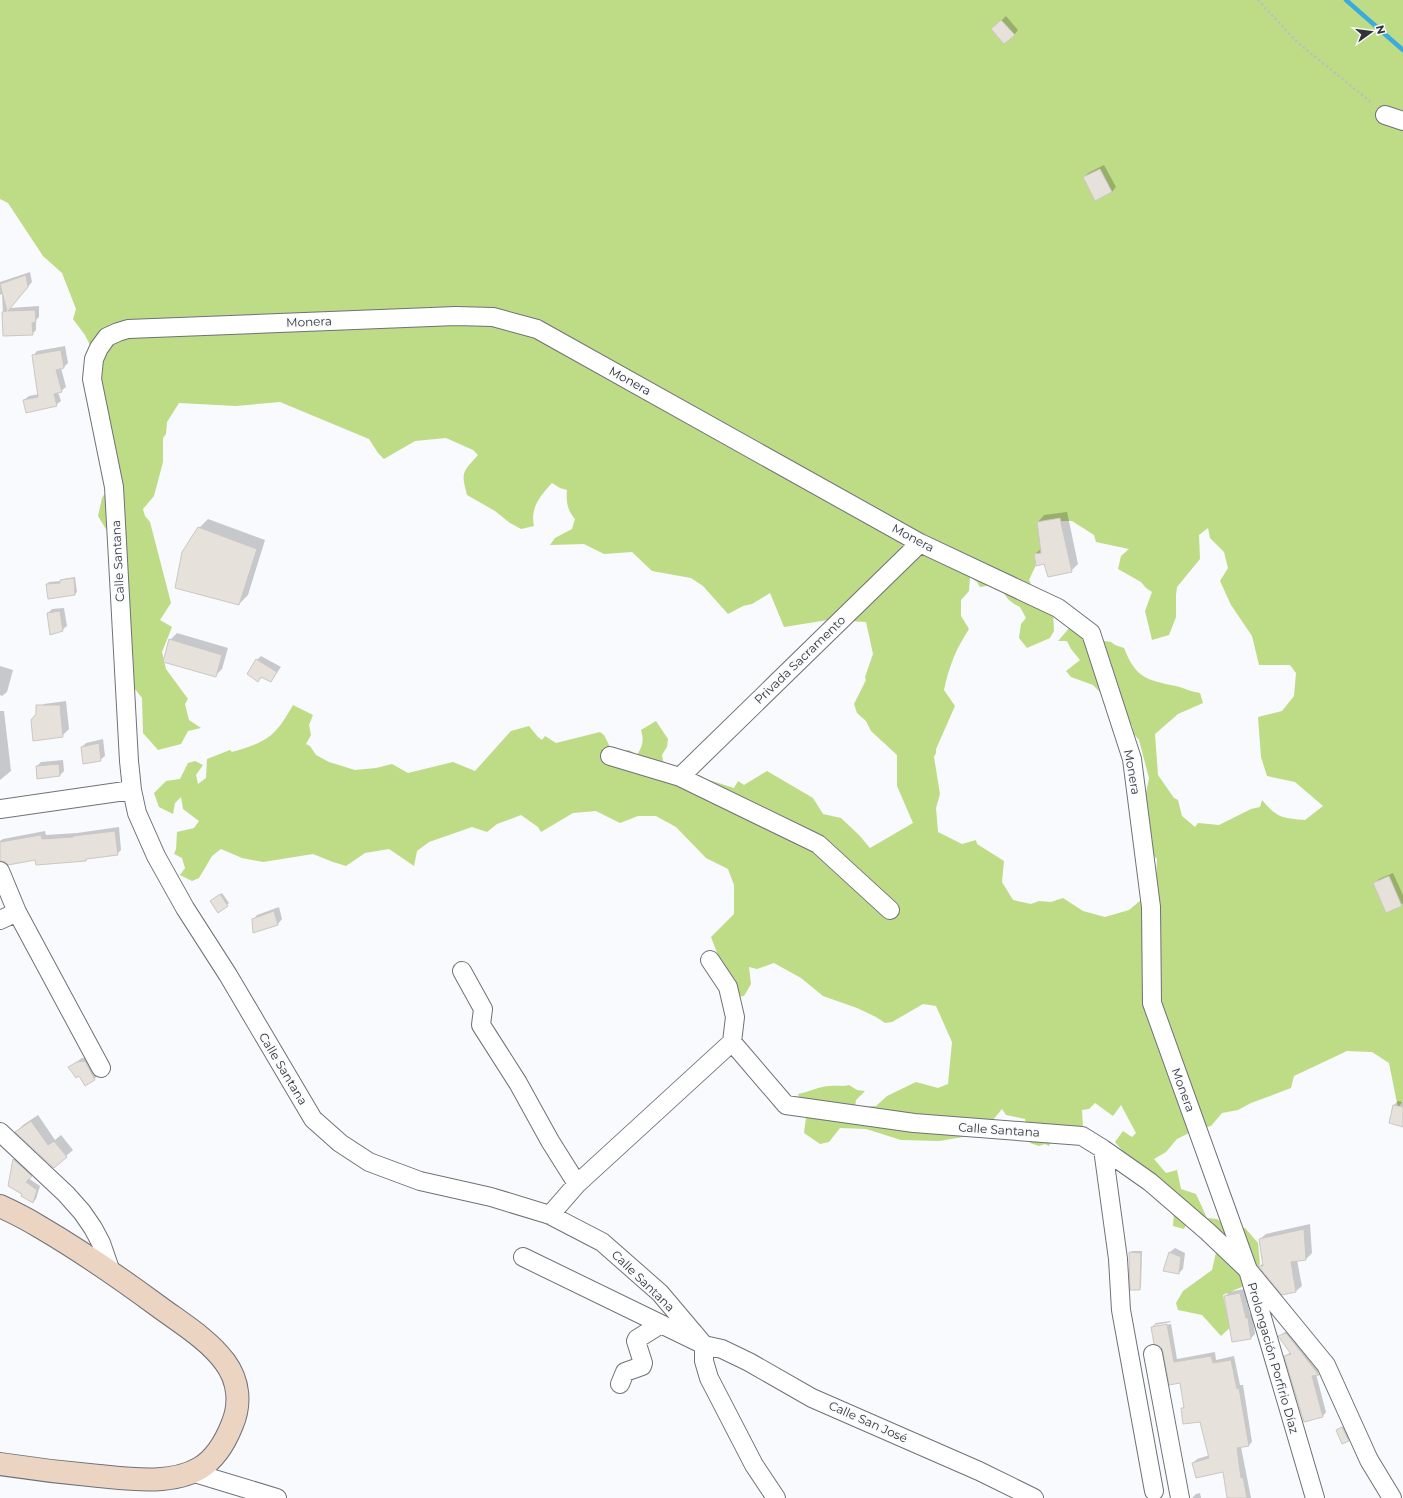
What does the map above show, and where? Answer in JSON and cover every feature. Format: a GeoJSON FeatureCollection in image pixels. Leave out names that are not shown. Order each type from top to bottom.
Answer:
{"type":"FeatureCollection","features":[{"type":"Feature","properties":{"kind":"street"},"geometry":{"type":"LineString","coordinates":[[1386,115],[1403,121]]}},
{"type":"Feature","properties":{"kind":"street","name":"Monera"},"geometry":{"type":"LineString","coordinates":[[107,337],[128,329],[456,316],[493,317],[536,329],[920,543],[1058,608],[1091,633],[1132,759],[1151,907],[1152,1003],[1248,1270]]}},
{"type":"Feature","properties":{"kind":"street","name":"Calle Santana"},"geometry":{"type":"LineString","coordinates":[[107,337],[99,348],[94,359],[92,379],[114,486],[132,790],[137,813],[146,835],[184,908],[228,975],[313,1119],[340,1143],[369,1162],[420,1181],[491,1197],[550,1215],[602,1242],[660,1293],[704,1345]]}},
{"type":"Feature","properties":{"kind":"street","name":"Privada Sacramento"},"geometry":{"type":"LineString","coordinates":[[680,777],[920,543]]}},
{"type":"Feature","properties":{"kind":"street"},"geometry":{"type":"LineString","coordinates":[[610,756],[680,777],[818,844],[890,910]]}},
{"type":"Feature","properties":{"kind":"street"},"geometry":{"type":"LineString","coordinates":[[0,809],[132,790]]}},
{"type":"Feature","properties":{"kind":"street"},"geometry":{"type":"LineString","coordinates":[[0,871],[17,912],[100,1068]]}},
{"type":"Feature","properties":{"kind":"street"},"geometry":{"type":"LineString","coordinates":[[0,920],[17,912]]}},
{"type":"Feature","properties":{"kind":"street"},"geometry":{"type":"LineString","coordinates":[[550,1215],[578,1184],[732,1042],[735,1017],[728,987],[710,960]]}},
{"type":"Feature","properties":{"kind":"street"},"geometry":{"type":"LineString","coordinates":[[462,971],[483,1010],[481,1025],[518,1083],[550,1141],[578,1184]]}},
{"type":"Feature","properties":{"kind":"street","name":"Calle Santana"},"geometry":{"type":"LineString","coordinates":[[732,1042],[786,1105],[914,1123],[1082,1136],[1150,1182],[1208,1232],[1248,1270]]}},
{"type":"Feature","properties":{"kind":"street"},"geometry":{"type":"LineString","coordinates":[[0,1132],[66,1194],[82,1212],[101,1243],[111,1272]]}},
{"type":"Feature","properties":{"kind":"street"},"geometry":{"type":"LineString","coordinates":[[1103,1149],[1118,1259],[1122,1310],[1154,1491]]}},
{"type":"Feature","properties":{"kind":"street"},"geometry":{"type":"LineString","coordinates":[[0,1206],[39,1226],[111,1272],[208,1344],[225,1362],[230,1371],[237,1387],[238,1403],[235,1419],[230,1431],[215,1454],[205,1465],[191,1472],[166,1478],[145,1480],[75,1474],[0,1464]]}},
{"type":"Feature","properties":{"kind":"street","name":"Calle San José"},"geometry":{"type":"LineString","coordinates":[[522,1257],[704,1345],[722,1349],[749,1362],[812,1398],[979,1471],[1034,1498]]}},
{"type":"Feature","properties":{"kind":"street","name":"Prolongación Porfirio Díaz"},"geometry":{"type":"LineString","coordinates":[[1248,1270],[1313,1497]]}},
{"type":"Feature","properties":{"kind":"street","name":"Prolongación Porfirio Díaz"},"geometry":{"type":"LineString","coordinates":[[1248,1270],[1326,1365],[1369,1460],[1392,1498]]}},
{"type":"Feature","properties":{"kind":"street"},"geometry":{"type":"LineString","coordinates":[[620,1384],[626,1372],[642,1366],[643,1363],[636,1341],[637,1339],[661,1324]]}},
{"type":"Feature","properties":{"kind":"street"},"geometry":{"type":"LineString","coordinates":[[704,1345],[704,1361],[710,1378],[754,1464],[776,1498]]}},
{"type":"Feature","properties":{"kind":"street"},"geometry":{"type":"LineString","coordinates":[[1153,1354],[1180,1498]]}},
{"type":"Feature","properties":{"kind":"street"},"geometry":{"type":"LineString","coordinates":[[191,1472],[277,1498]]}},
{"type":"Feature","properties":{"kind":"path"},"geometry":{"type":"LineString","coordinates":[[1258,0],[1297,42],[1386,115]]}},
{"type":"Feature","properties":{"kind":"green space"},"geometry":{"type":"Polygon","coordinates":[[[0,0],[1403,0],[1403,1101],[1398,1108],[1389,1063],[1372,1052],[1347,1051],[1294,1076],[1291,1088],[1251,1103],[1238,1110],[1222,1113],[1211,1126],[1193,1131],[1177,1139],[1166,1152],[1154,1159],[1166,1173],[1177,1170],[1181,1189],[1196,1194],[1207,1218],[1217,1219],[1221,1222],[1245,1228],[1258,1243],[1260,1264],[1249,1284],[1223,1295],[1227,1314],[1238,1320],[1221,1336],[1202,1315],[1178,1310],[1176,1303],[1183,1291],[1212,1270],[1217,1248],[1187,1223],[1184,1229],[1173,1226],[1174,1211],[1115,1142],[1123,1131],[1132,1137],[1136,1133],[1121,1105],[1113,1116],[1095,1103],[1089,1109],[1082,1110],[1083,1128],[1051,1142],[1049,1146],[1045,1144],[1039,1146],[1030,1143],[1025,1119],[1006,1115],[1002,1109],[992,1121],[975,1135],[939,1141],[901,1140],[866,1129],[840,1128],[829,1142],[820,1144],[804,1133],[806,1118],[798,1094],[826,1086],[849,1085],[857,1090],[865,1091],[856,1100],[855,1107],[876,1106],[887,1096],[916,1082],[938,1088],[948,1084],[952,1042],[936,1006],[923,1004],[892,1022],[885,1023],[857,1008],[823,996],[801,978],[774,963],[757,969],[749,967],[751,984],[744,996],[737,997],[730,987],[711,937],[734,914],[734,885],[728,869],[706,858],[676,827],[656,816],[638,816],[620,823],[596,811],[573,813],[541,832],[538,827],[521,815],[497,824],[487,832],[472,827],[429,842],[417,851],[414,866],[389,849],[365,853],[346,866],[313,854],[263,862],[242,858],[221,849],[212,856],[199,878],[192,881],[180,875],[185,868],[182,858],[174,854],[176,849],[177,832],[194,828],[199,821],[183,809],[181,797],[175,803],[173,814],[159,807],[154,793],[166,781],[180,779],[188,763],[195,761],[203,765],[196,775],[198,784],[206,778],[207,759],[230,750],[232,752],[254,745],[269,737],[287,716],[293,705],[313,715],[309,725],[311,735],[306,744],[310,746],[316,755],[329,762],[355,770],[376,768],[392,764],[408,773],[453,762],[475,771],[511,731],[529,726],[542,740],[545,736],[556,743],[600,732],[604,735],[613,753],[629,750],[637,755],[641,749],[642,743],[641,730],[656,721],[668,739],[667,747],[662,755],[664,765],[675,769],[685,767],[706,779],[734,788],[738,781],[744,785],[767,771],[813,798],[823,814],[841,818],[870,848],[913,823],[897,786],[897,755],[871,731],[866,721],[857,713],[854,704],[866,680],[865,677],[873,654],[866,622],[828,620],[784,627],[770,593],[752,604],[743,606],[728,614],[703,586],[691,578],[652,571],[632,552],[604,554],[584,544],[550,545],[555,538],[572,529],[575,519],[570,512],[568,505],[567,490],[552,483],[537,503],[533,514],[534,526],[521,529],[510,523],[495,511],[467,495],[464,482],[464,473],[478,455],[473,450],[446,438],[415,441],[384,459],[369,439],[280,402],[236,406],[179,403],[167,422],[166,434],[163,438],[163,462],[154,496],[143,509],[145,516],[150,522],[171,603],[160,620],[172,627],[162,652],[166,669],[188,699],[185,704],[189,720],[201,728],[188,731],[181,744],[158,750],[143,733],[142,698],[128,680],[115,544],[98,516],[102,498],[109,487],[99,388],[101,367],[85,335],[73,319],[76,309],[62,273],[43,256],[8,203],[0,199],[0,0]],[[1044,520],[1044,548],[1029,580],[1035,592],[1053,610],[1054,631],[1050,638],[1027,648],[1019,638],[1021,624],[1026,618],[1020,607],[1009,600],[998,584],[980,587],[977,582],[970,577],[969,591],[961,600],[961,616],[969,629],[960,644],[948,673],[944,690],[955,706],[934,757],[940,794],[936,808],[938,832],[962,844],[976,840],[977,844],[1004,861],[1002,882],[1013,900],[1031,904],[1039,901],[1051,902],[1063,898],[1083,911],[1105,917],[1129,910],[1147,895],[1156,879],[1157,859],[1146,847],[1145,798],[1149,778],[1139,740],[1134,734],[1132,725],[1109,708],[1099,691],[1093,685],[1071,677],[1066,671],[1080,660],[1071,649],[1067,641],[1058,641],[1071,626],[1098,640],[1111,642],[1124,648],[1133,666],[1143,676],[1157,682],[1200,693],[1203,703],[1178,714],[1155,734],[1158,775],[1174,798],[1178,800],[1182,816],[1195,827],[1198,823],[1219,825],[1251,809],[1260,807],[1262,800],[1280,816],[1305,820],[1323,806],[1295,782],[1267,776],[1261,757],[1258,717],[1282,711],[1294,696],[1296,673],[1290,665],[1259,665],[1252,636],[1231,605],[1220,581],[1228,568],[1224,552],[1210,538],[1208,528],[1199,535],[1200,559],[1177,587],[1176,617],[1169,635],[1152,640],[1145,611],[1152,592],[1141,582],[1118,569],[1121,556],[1129,549],[1096,542],[1094,535],[1072,521],[1044,520]]]}},
{"type":"Feature","properties":{"kind":"building"},"geometry":{"type":"Polygon","coordinates":[[[1001,20],[1015,35],[1004,44],[991,29],[1001,20]]]}},
{"type":"Feature","properties":{"kind":"building"},"geometry":{"type":"Polygon","coordinates":[[[1100,169],[1112,192],[1095,201],[1083,177],[1100,169]]]}},
{"type":"Feature","properties":{"kind":"building"},"geometry":{"type":"Polygon","coordinates":[[[26,275],[28,287],[8,311],[35,310],[36,322],[32,323],[33,335],[3,336],[2,312],[7,311],[0,284],[26,275]]]}},
{"type":"Feature","properties":{"kind":"building"},"geometry":{"type":"Polygon","coordinates":[[[61,350],[64,368],[56,370],[62,392],[54,394],[57,406],[26,413],[23,400],[38,397],[32,355],[61,350]]]}},
{"type":"Feature","properties":{"kind":"building"},"geometry":{"type":"Polygon","coordinates":[[[1060,518],[1072,572],[1048,577],[1044,564],[1036,566],[1034,554],[1041,553],[1037,522],[1060,518]]]}},
{"type":"Feature","properties":{"kind":"building"},"geometry":{"type":"Polygon","coordinates":[[[198,527],[257,549],[239,605],[175,588],[182,552],[198,527]]]}},
{"type":"Feature","properties":{"kind":"building"},"geometry":{"type":"Polygon","coordinates":[[[74,578],[75,595],[48,599],[46,584],[60,583],[60,580],[74,578]]]}},
{"type":"Feature","properties":{"kind":"building"},"geometry":{"type":"Polygon","coordinates":[[[60,611],[63,631],[50,635],[47,613],[60,611]]]}},
{"type":"Feature","properties":{"kind":"building"},"geometry":{"type":"Polygon","coordinates":[[[169,639],[222,655],[216,677],[163,662],[169,639]]]}},
{"type":"Feature","properties":{"kind":"building"},"geometry":{"type":"Polygon","coordinates":[[[256,659],[277,672],[271,682],[261,677],[258,682],[247,674],[256,659]]]}},
{"type":"Feature","properties":{"kind":"building"},"geometry":{"type":"Polygon","coordinates":[[[36,705],[60,705],[63,737],[33,741],[31,720],[36,714],[36,705]]]}},
{"type":"Feature","properties":{"kind":"building"},"geometry":{"type":"Polygon","coordinates":[[[99,743],[101,761],[83,764],[81,747],[99,743]]]}},
{"type":"Feature","properties":{"kind":"building"},"geometry":{"type":"Polygon","coordinates":[[[59,764],[60,776],[37,779],[36,766],[59,764]]]}},
{"type":"Feature","properties":{"kind":"building"},"geometry":{"type":"Polygon","coordinates":[[[115,831],[118,855],[86,859],[86,861],[36,865],[35,860],[8,865],[6,862],[0,861],[0,842],[41,835],[42,839],[73,837],[115,831]]]}},
{"type":"Feature","properties":{"kind":"building"},"geometry":{"type":"Polygon","coordinates":[[[1389,876],[1402,906],[1386,913],[1373,883],[1389,876]]]}},
{"type":"Feature","properties":{"kind":"building"},"geometry":{"type":"Polygon","coordinates":[[[220,894],[228,906],[218,913],[210,901],[220,894]]]}},
{"type":"Feature","properties":{"kind":"building"},"geometry":{"type":"Polygon","coordinates":[[[274,911],[278,925],[253,933],[252,919],[274,911]]]}},
{"type":"Feature","properties":{"kind":"building"},"geometry":{"type":"Polygon","coordinates":[[[85,1061],[95,1080],[85,1086],[79,1076],[76,1078],[68,1067],[77,1062],[85,1061]]]}},
{"type":"Feature","properties":{"kind":"building"},"geometry":{"type":"Polygon","coordinates":[[[1393,1105],[1403,1107],[1403,1127],[1389,1123],[1393,1105]]]}},
{"type":"Feature","properties":{"kind":"building"},"geometry":{"type":"Polygon","coordinates":[[[31,1121],[48,1145],[54,1141],[67,1157],[54,1168],[15,1132],[31,1121]]]}},
{"type":"Feature","properties":{"kind":"building"},"geometry":{"type":"Polygon","coordinates":[[[13,1159],[32,1176],[26,1182],[37,1190],[33,1203],[21,1196],[22,1194],[8,1186],[13,1159]]]}},
{"type":"Feature","properties":{"kind":"building"},"geometry":{"type":"Polygon","coordinates":[[[1304,1229],[1306,1260],[1291,1262],[1296,1292],[1282,1295],[1258,1266],[1263,1266],[1259,1239],[1304,1229]]]}},
{"type":"Feature","properties":{"kind":"building"},"geometry":{"type":"Polygon","coordinates":[[[1129,1252],[1141,1253],[1140,1290],[1130,1290],[1129,1252]]]}},
{"type":"Feature","properties":{"kind":"building"},"geometry":{"type":"Polygon","coordinates":[[[1169,1252],[1181,1257],[1179,1274],[1163,1271],[1169,1252]]]}},
{"type":"Feature","properties":{"kind":"building"},"geometry":{"type":"Polygon","coordinates":[[[1240,1293],[1246,1318],[1248,1318],[1251,1339],[1232,1342],[1224,1296],[1240,1293]]]}},
{"type":"Feature","properties":{"kind":"building"},"geometry":{"type":"Polygon","coordinates":[[[1167,1324],[1174,1362],[1211,1356],[1213,1363],[1231,1360],[1237,1389],[1239,1388],[1249,1446],[1237,1448],[1241,1478],[1243,1477],[1247,1498],[1227,1498],[1223,1472],[1196,1478],[1192,1463],[1209,1458],[1200,1422],[1183,1424],[1181,1408],[1184,1408],[1180,1383],[1169,1385],[1163,1352],[1161,1347],[1154,1344],[1151,1327],[1167,1324]]]}},
{"type":"Feature","properties":{"kind":"building"},"geometry":{"type":"Polygon","coordinates":[[[1286,1333],[1319,1375],[1312,1376],[1323,1417],[1304,1422],[1284,1356],[1291,1354],[1278,1336],[1286,1333]]]}},
{"type":"Feature","properties":{"kind":"building"},"geometry":{"type":"Polygon","coordinates":[[[1342,1427],[1349,1441],[1342,1444],[1336,1430],[1342,1427]]]}},
{"type":"Feature","properties":{"kind":"waterway"},"geometry":{"type":"LineString","coordinates":[[1346,0],[1403,50]]}}]}
